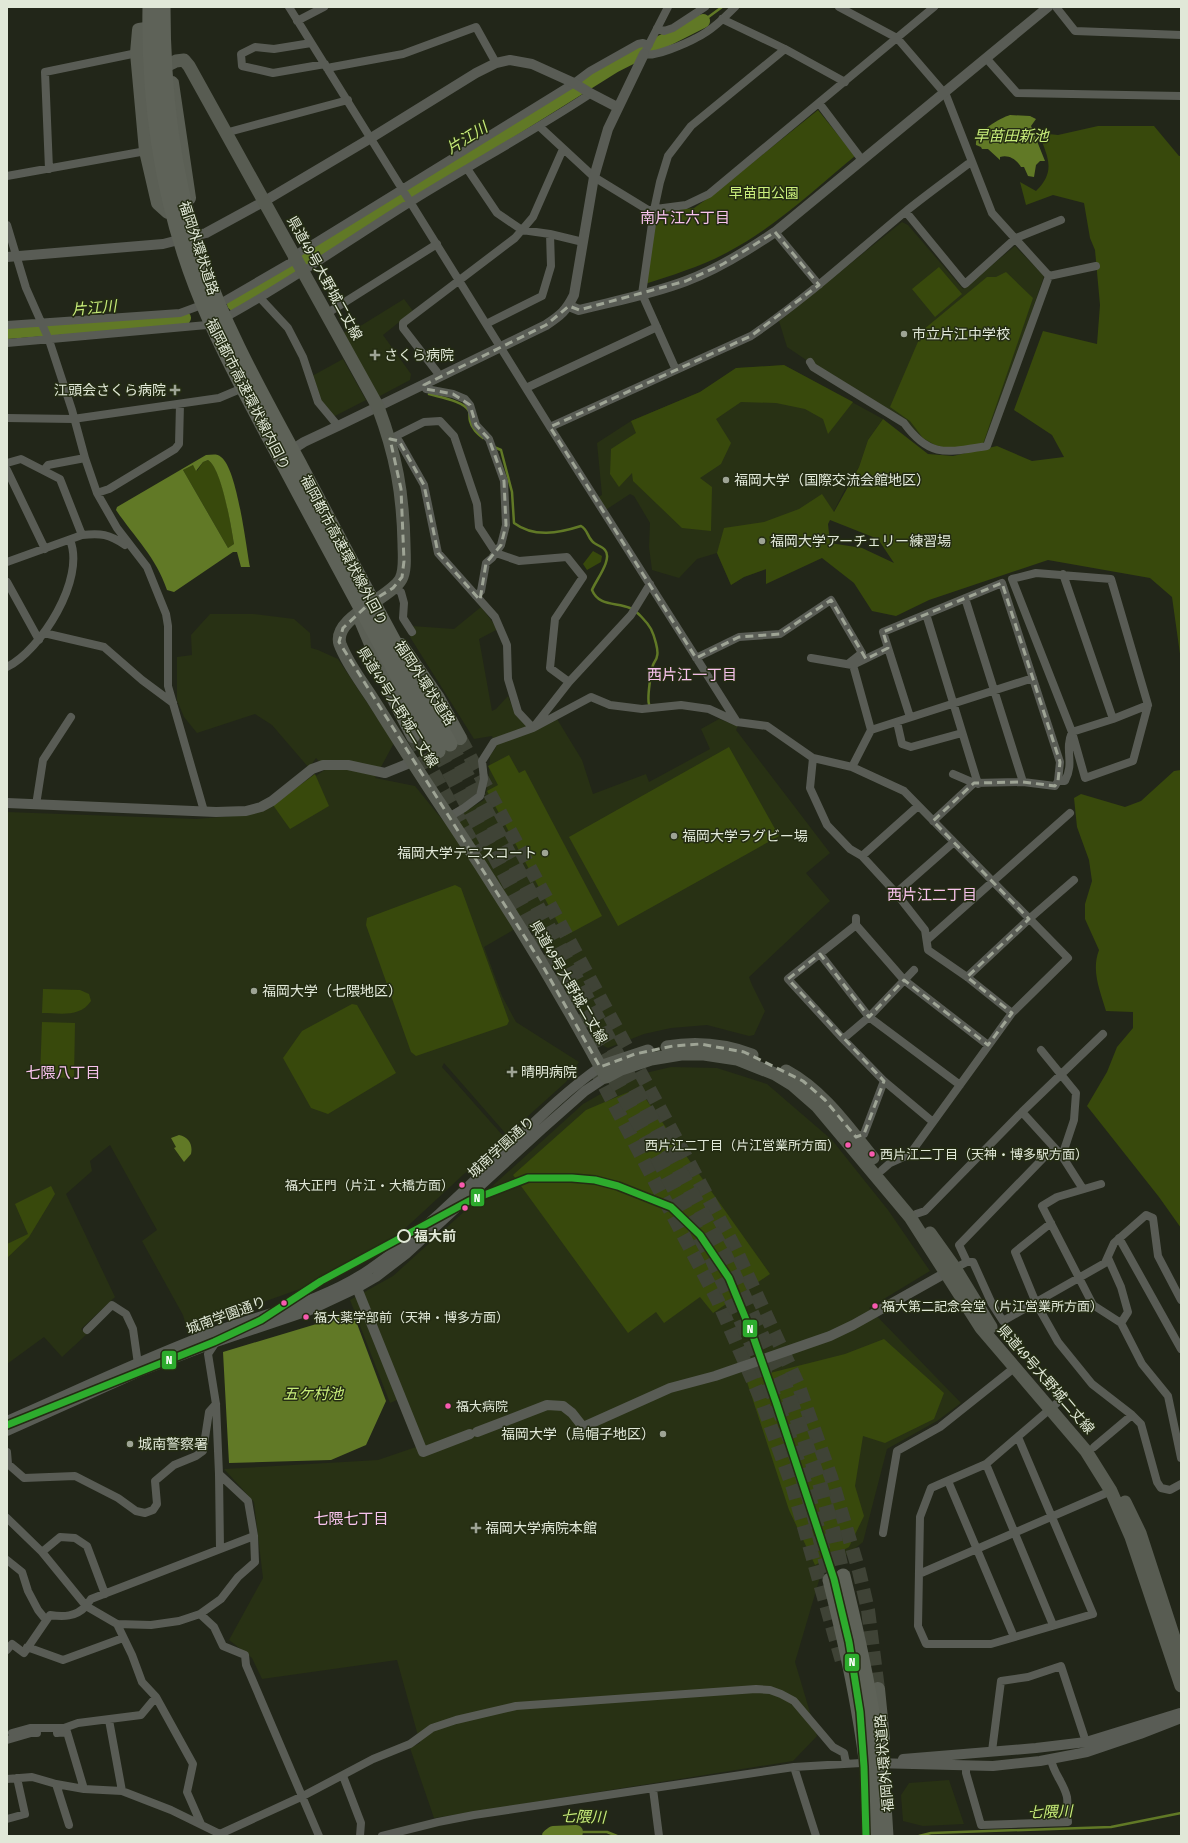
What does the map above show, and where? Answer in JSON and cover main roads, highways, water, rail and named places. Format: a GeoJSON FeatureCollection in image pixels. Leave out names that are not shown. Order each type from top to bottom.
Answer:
{"type":"FeatureCollection","features":[{"type":"Feature","properties":{"kind":"highway","name":"福岡外環状道路"},"geometry":{"type":"LineString","coordinates":[[149,7],[146,29],[148,86],[155,147],[168,212],[176,241],[199,306],[238,390],[277,460],[358,614],[395,701],[413,736]]}},
{"type":"Feature","properties":{"kind":"highway","name":"福岡都市高速環状線内回り"},"geometry":{"type":"LineString","coordinates":[[149,7],[151,76],[161,160],[184,251],[206,311],[246,392],[449,744]]}},
{"type":"Feature","properties":{"kind":"highway","name":"福岡外環状道路"},"geometry":{"type":"LineString","coordinates":[[163,7],[164,71],[171,142],[185,210],[222,319],[254,383],[372,601],[438,698],[449,744]]}},
{"type":"Feature","properties":{"kind":"highway","name":"福岡都市高速環状線外回り"},"geometry":{"type":"LineString","coordinates":[[163,7],[164,77],[174,157],[196,245],[223,314],[260,392],[449,744]]}},
{"type":"Feature","properties":{"kind":"highway"},"geometry":{"type":"LineString","coordinates":[[146,29],[139,30],[137,54],[146,151],[158,203],[168,212]]}},
{"type":"Feature","properties":{"kind":"highway"},"geometry":{"type":"LineString","coordinates":[[873,1836],[869,1782],[837,1578],[864,1664],[882,1780],[886,1836]]}},
{"type":"Feature","properties":{"kind":"highway","name":"福岡外環状道路"},"geometry":{"type":"LineString","coordinates":[[878,1689],[886,1763],[890,1836]]}},
{"type":"Feature","properties":{"kind":"highway","name":"福岡外環状道路"},"geometry":{"type":"LineString","coordinates":[[850,1690],[869,1808],[869,1836]]}},
{"type":"Feature","properties":{"kind":"highway"},"geometry":{"type":"LineString","coordinates":[[869,1782],[869,1836]]}},
{"type":"Feature","properties":{"kind":"main road","name":"県道49号大野城二丈線"},"geometry":{"type":"LineString","coordinates":[[164,71],[176,61],[184,60],[378,406],[390,439],[401,489],[404,522],[404,560],[402,577],[393,588],[372,601],[343,628],[339,642],[348,660],[412,762],[449,816],[540,961],[603,1072]]}},
{"type":"Feature","properties":{"kind":"main road","name":"県道49号大野城二丈線"},"geometry":{"type":"LineString","coordinates":[[603,1072],[635,1054],[673,1046],[700,1044],[744,1052],[776,1065],[803,1081],[825,1100],[916,1214],[950,1270],[981,1328],[1014,1368],[1054,1406],[1094,1448],[1118,1487],[1140,1533],[1181,1659]]}},
{"type":"Feature","properties":{"kind":"main road","name":"県道49号大野城二丈線"},"geometry":{"type":"LineString","coordinates":[[603,1072],[651,1059],[681,1054],[704,1054],[737,1060],[775,1074],[793,1085],[817,1106],[910,1217],[987,1322],[1054,1406],[1086,1451],[1111,1491],[1131,1536],[1181,1686]]}},
{"type":"Feature","properties":{"kind":"water","name":"早苗田新池"},"geometry":{"type":"Polygon","coordinates":[[[1010,115],[1030,116],[1036,119],[1031,126],[1045,161],[1040,161],[1036,165],[1034,177],[1028,176],[1024,167],[1021,167],[1012,158],[1003,156],[1000,157],[1000,160],[988,149],[982,149],[976,145],[976,140],[983,131],[1000,119],[1010,115]]]}},
{"type":"Feature","properties":{"kind":"water"},"geometry":{"type":"Polygon","coordinates":[[[206,455],[219,456],[227,464],[232,476],[240,508],[250,567],[241,567],[237,552],[233,552],[174,592],[167,590],[151,558],[116,510],[117,507],[206,455]],[[208,460],[203,462],[196,471],[193,465],[183,470],[228,548],[234,544],[231,525],[222,486],[213,465],[208,460]]]}},
{"type":"Feature","properties":{"kind":"water"},"geometry":{"type":"Polygon","coordinates":[[[179,1135],[188,1140],[191,1145],[191,1154],[184,1162],[174,1148],[176,1147],[171,1138],[179,1135]]]}},
{"type":"Feature","properties":{"kind":"water","name":"五ケ村池"},"geometry":{"type":"Polygon","coordinates":[[[353,1313],[386,1401],[366,1445],[331,1460],[229,1463],[223,1352],[353,1313]]]}},
{"type":"Feature","properties":{"kind":"waterway","name":"片江川"},"geometry":{"type":"LineString","coordinates":[[703,21],[722,7]]}},
{"type":"Feature","properties":{"kind":"waterway","name":"片江川"},"geometry":{"type":"LineString","coordinates":[[234,304],[614,66],[703,21]]}},
{"type":"Feature","properties":{"kind":"waterway","name":"片江川"},"geometry":{"type":"LineString","coordinates":[[7,332],[184,318]]}},
{"type":"Feature","properties":{"kind":"waterway"},"geometry":{"type":"LineString","coordinates":[[429,394],[457,402],[466,408],[469,411],[472,426],[483,438]]}},
{"type":"Feature","properties":{"kind":"waterway"},"geometry":{"type":"LineString","coordinates":[[494,447],[501,450],[512,492],[514,523],[530,531],[547,533],[564,531],[581,526],[585,529],[590,539],[605,550],[607,559],[592,590],[595,595],[604,602],[633,609],[642,617],[651,629],[656,643],[657,658],[651,673],[649,704]]}},
{"type":"Feature","properties":{"kind":"waterway","name":"七隈川"},"geometry":{"type":"LineString","coordinates":[[919,1836],[931,1833],[1111,1827],[1181,1813]]}},
{"type":"Feature","properties":{"kind":"waterway","name":"七隈川"},"geometry":{"type":"LineString","coordinates":[[576,1832],[607,1832],[617,1836]]}},
{"type":"Feature","properties":{"kind":"waterway","name":"七隈川"},"geometry":{"type":"LineString","coordinates":[[549,1836],[553,1833],[576,1832]]}},
{"type":"Feature","properties":{"kind":"tunnel"},"geometry":{"type":"LineString","coordinates":[[413,736],[478,853]]}},
{"type":"Feature","properties":{"kind":"tunnel"},"geometry":{"type":"LineString","coordinates":[[460,738],[735,1248],[798,1384],[831,1477],[859,1571],[868,1610],[878,1689]]}},
{"type":"Feature","properties":{"kind":"tunnel"},"geometry":{"type":"LineString","coordinates":[[450,744],[724,1253],[786,1388],[819,1481],[833,1531],[843,1576]]}},
{"type":"Feature","properties":{"kind":"tunnel"},"geometry":{"type":"LineString","coordinates":[[438,751],[712,1259],[728,1292],[751,1342],[790,1438],[819,1532],[830,1580]]}},
{"type":"Feature","properties":{"kind":"tunnel"},"geometry":{"type":"LineString","coordinates":[[595,1068],[718,1301],[760,1397],[793,1488],[843,1665]]}},
{"type":"Feature","properties":{"kind":"place","name":"市立片江中学校"},"geometry":{"type":"Point","coordinates":[904,334]}},
{"type":"Feature","properties":{"kind":"place","name":"さくら病院"},"geometry":{"type":"Point","coordinates":[375,355]}},
{"type":"Feature","properties":{"kind":"place","name":"江頭会さくら病院"},"geometry":{"type":"Point","coordinates":[175,390]}},
{"type":"Feature","properties":{"kind":"place","name":"福岡大学（国際交流会館地区）"},"geometry":{"type":"Point","coordinates":[726,480]}},
{"type":"Feature","properties":{"kind":"place","name":"福岡大学アーチェリー練習場"},"geometry":{"type":"Point","coordinates":[762,541]}},
{"type":"Feature","properties":{"kind":"place","name":"福岡大学ラグビー場"},"geometry":{"type":"Point","coordinates":[674,836]}},
{"type":"Feature","properties":{"kind":"place","name":"福岡大学テニスコート"},"geometry":{"type":"Point","coordinates":[545,853]}},
{"type":"Feature","properties":{"kind":"place","name":"福岡大学（七隈地区）"},"geometry":{"type":"Point","coordinates":[254,991]}},
{"type":"Feature","properties":{"kind":"place","name":"晴明病院"},"geometry":{"type":"Point","coordinates":[512,1072]}},
{"type":"Feature","properties":{"kind":"place","name":"西片江二丁目（片江営業所方面）"},"geometry":{"type":"Point","coordinates":[848,1145]}},
{"type":"Feature","properties":{"kind":"place","name":"西片江二丁目（天神・博多駅方面）"},"geometry":{"type":"Point","coordinates":[872,1154]}},
{"type":"Feature","properties":{"kind":"place","name":"福大正門（片江・大橋方面）"},"geometry":{"type":"Point","coordinates":[462,1185]}},
{"type":"Feature","properties":{"kind":"place","name":"福大前"},"geometry":{"type":"Point","coordinates":[404,1236]}},
{"type":"Feature","properties":{"kind":"place","name":"福大第二記念会堂（片江営業所方面）"},"geometry":{"type":"Point","coordinates":[875,1306]}},
{"type":"Feature","properties":{"kind":"place","name":"福大薬学部前（天神・博多方面）"},"geometry":{"type":"Point","coordinates":[306,1317]}},
{"type":"Feature","properties":{"kind":"place","name":"福大病院"},"geometry":{"type":"Point","coordinates":[448,1406]}},
{"type":"Feature","properties":{"kind":"place","name":"福岡大学（烏帽子地区）"},"geometry":{"type":"Point","coordinates":[663,1434]}},
{"type":"Feature","properties":{"kind":"place","name":"城南警察署"},"geometry":{"type":"Point","coordinates":[130,1444]}},
{"type":"Feature","properties":{"kind":"place","name":"福岡大学病院本館"},"geometry":{"type":"Point","coordinates":[476,1528]}},
{"type":"Feature","properties":{"kind":"district","name":"南片江六丁目"},"geometry":{"type":"Point","coordinates":[685,218]}},
{"type":"Feature","properties":{"kind":"district","name":"西片江一丁目"},"geometry":{"type":"Point","coordinates":[692,675]}},
{"type":"Feature","properties":{"kind":"district","name":"西片江二丁目"},"geometry":{"type":"Point","coordinates":[932,895]}},
{"type":"Feature","properties":{"kind":"district","name":"七隈八丁目"},"geometry":{"type":"Point","coordinates":[63,1073]}},
{"type":"Feature","properties":{"kind":"district","name":"七隈七丁目"},"geometry":{"type":"Point","coordinates":[351,1519]}},
{"type":"Feature","properties":{"kind":"park label","name":"早苗田公園"},"geometry":{"type":"Point","coordinates":[764,193]}}]}
